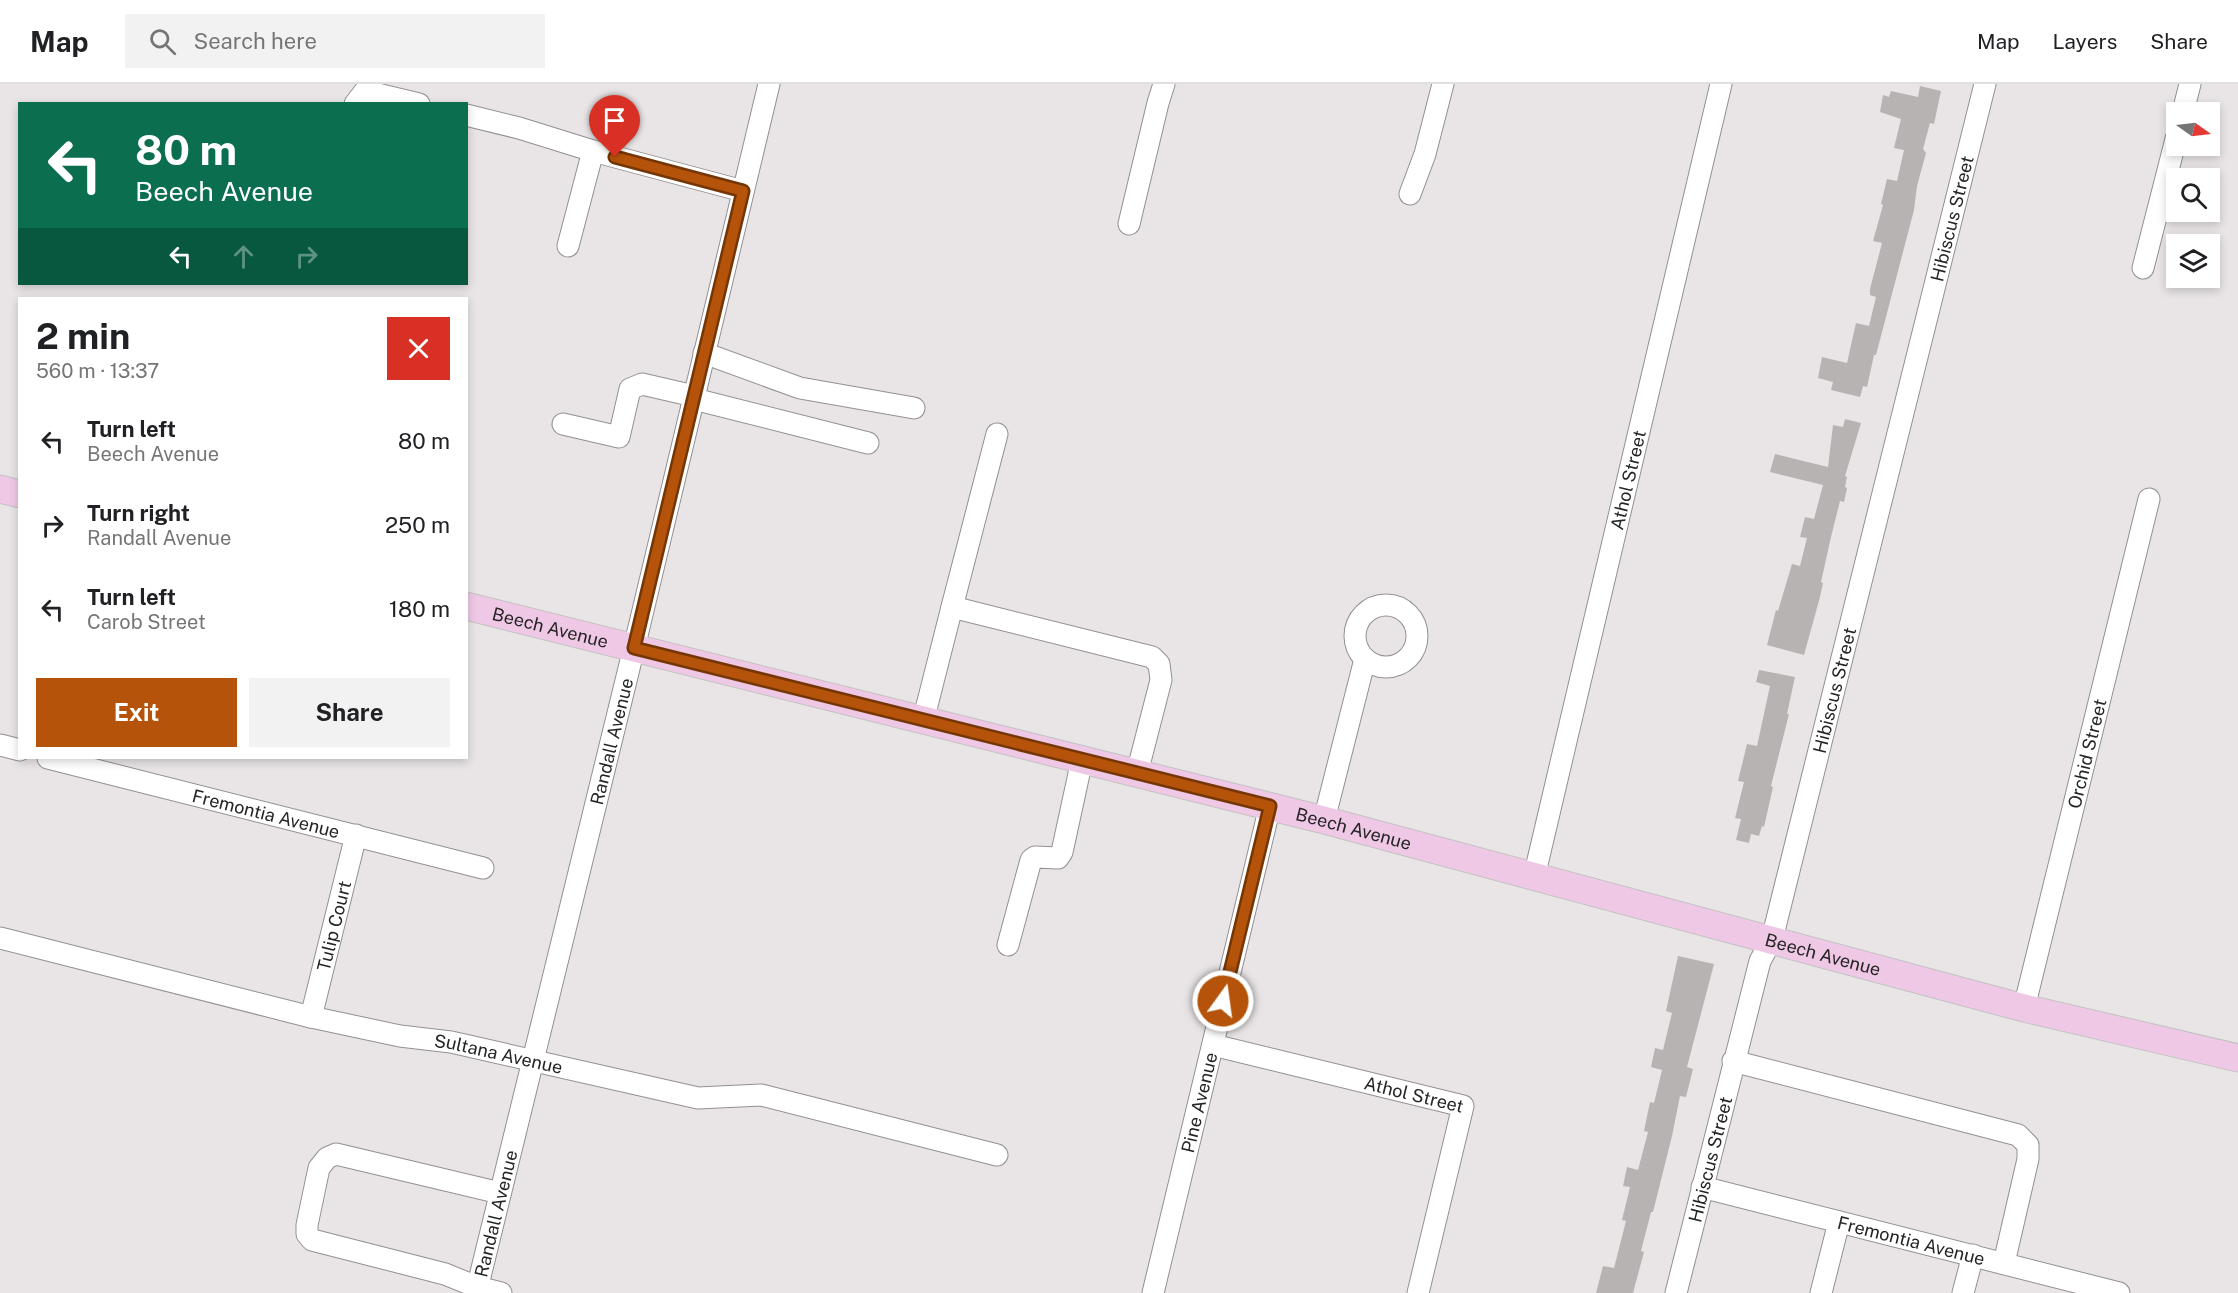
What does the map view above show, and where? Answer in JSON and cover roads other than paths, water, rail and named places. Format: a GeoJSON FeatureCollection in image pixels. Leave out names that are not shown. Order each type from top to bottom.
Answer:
{"type":"FeatureCollection","features":[{"type":"Feature","properties":{"kind":"main road"},"geometry":{"type":"LineString","coordinates":[[0,489],[18,494]]}},
{"type":"Feature","properties":{"kind":"main road","name":"Beech Avenue"},"geometry":{"type":"LineString","coordinates":[[468,606],[1270,806],[2024,1008],[2238,1058]]}},
{"type":"Feature","properties":{"kind":"street","name":"Randall Avenue"},"geometry":{"type":"LineString","coordinates":[[476,1290],[634,648],[769,84]]}},
{"type":"Feature","properties":{"kind":"street"},"geometry":{"type":"LineString","coordinates":[[1129,224],[1164,84]]}},
{"type":"Feature","properties":{"kind":"street"},"geometry":{"type":"LineString","coordinates":[[1410,194],[1425,154],[1443,84]]}},
{"type":"Feature","properties":{"kind":"street","name":"Athol Street"},"geometry":{"type":"LineString","coordinates":[[1534,877],[1721,84]]}},
{"type":"Feature","properties":{"kind":"street","name":"Hibiscus Street"},"geometry":{"type":"LineString","coordinates":[[1676,1293],[1760,961],[1772,939],[1985,84]]}},
{"type":"Feature","properties":{"kind":"street"},"geometry":{"type":"LineString","coordinates":[[2186,102],[2190,84]]}},
{"type":"Feature","properties":{"kind":"street"},"geometry":{"type":"LineString","coordinates":[[360,97],[402,102]]}},
{"type":"Feature","properties":{"kind":"street"},"geometry":{"type":"LineString","coordinates":[[468,115],[519,128],[593,152],[743,191]]}},
{"type":"Feature","properties":{"kind":"street"},"geometry":{"type":"LineString","coordinates":[[568,246],[593,152]]}},
{"type":"Feature","properties":{"kind":"street"},"geometry":{"type":"LineString","coordinates":[[2143,268],[2172,156]]}},
{"type":"Feature","properties":{"kind":"street"},"geometry":{"type":"LineString","coordinates":[[704,353],[800,388],[914,408]]}},
{"type":"Feature","properties":{"kind":"street"},"geometry":{"type":"LineString","coordinates":[[563,424],[619,437],[630,389],[642,384],[868,443]]}},
{"type":"Feature","properties":{"kind":"street"},"geometry":{"type":"LineString","coordinates":[[923,721],[997,434]]}},
{"type":"Feature","properties":{"kind":"street","name":"Orchid Street"},"geometry":{"type":"LineString","coordinates":[[2024,1008],[2149,499]]}},
{"type":"Feature","properties":{"kind":"street"},"geometry":{"type":"LineString","coordinates":[[952,607],[1152,657],[1159,664],[1161,680],[1137,773]]}},
{"type":"Feature","properties":{"kind":"street"},"geometry":{"type":"LineString","coordinates":[[1324,820],[1365,659]]}},
{"type":"Feature","properties":{"kind":"street"},"geometry":{"type":"LineString","coordinates":[[0,745],[18,750]]}},
{"type":"Feature","properties":{"kind":"street","name":"Fremontia Avenue"},"geometry":{"type":"LineString","coordinates":[[52,759],[483,868]]}},
{"type":"Feature","properties":{"kind":"street"},"geometry":{"type":"LineString","coordinates":[[1008,945],[1031,860],[1035,857],[1059,858],[1062,852],[1082,760]]}},
{"type":"Feature","properties":{"kind":"street","name":"Pine Avenue"},"geometry":{"type":"LineString","coordinates":[[1153,1293],[1270,806]]}},
{"type":"Feature","properties":{"kind":"street","name":"Tulip Court"},"geometry":{"type":"LineString","coordinates":[[311,1017],[356,835]]}},
{"type":"Feature","properties":{"kind":"street","name":"Sultana Avenue"},"geometry":{"type":"LineString","coordinates":[[0,938],[311,1017],[400,1036],[451,1042],[698,1098],[761,1095],[997,1155]]}},
{"type":"Feature","properties":{"kind":"street","name":"Athol Street"},"geometry":{"type":"LineString","coordinates":[[1212,1045],[1463,1106],[1418,1293]]}},
{"type":"Feature","properties":{"kind":"street"},"geometry":{"type":"LineString","coordinates":[[1733,1061],[2018,1135],[2028,1145],[2028,1159],[2004,1263]]}},
{"type":"Feature","properties":{"kind":"street"},"geometry":{"type":"LineString","coordinates":[[500,1193],[336,1154],[327,1158],[320,1168],[307,1234],[312,1240],[445,1274],[476,1290],[501,1293]]}},
{"type":"Feature","properties":{"kind":"street","name":"Fremontia Avenue"},"geometry":{"type":"LineString","coordinates":[[1702,1188],[2119,1293]]}},
{"type":"Feature","properties":{"kind":"street"},"geometry":{"type":"LineString","coordinates":[[1821,1293],[1839,1222]]}},
{"type":"Feature","properties":{"kind":"street"},"geometry":{"type":"LineString","coordinates":[[1964,1293],[1973,1255]]}}]}
